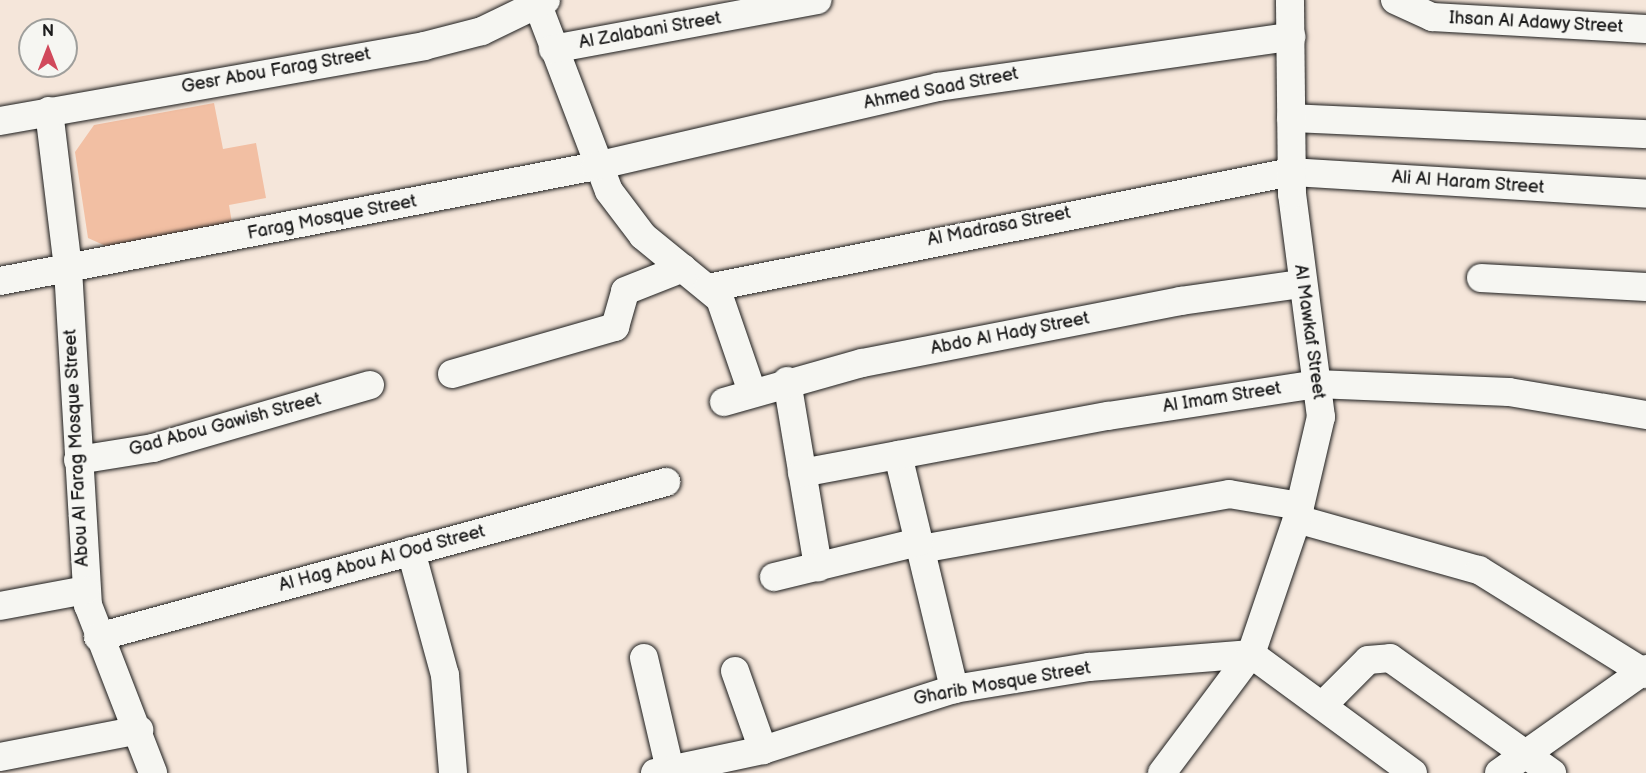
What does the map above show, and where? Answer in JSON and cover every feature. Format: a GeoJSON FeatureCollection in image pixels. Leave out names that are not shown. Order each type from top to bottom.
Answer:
{"type":"FeatureCollection","features":[{"type":"Feature","properties":{"kind":"street","name":"Al Zalabani Street"},"geometry":{"type":"LineString","coordinates":[[553,49],[817,0]]}},
{"type":"Feature","properties":{"kind":"street","name":"Al Mawkaf Street"},"geometry":{"type":"LineString","coordinates":[[1162,773],[1251,654],[1298,513],[1321,417],[1300,284],[1291,172],[1290,0]]}},
{"type":"Feature","properties":{"kind":"street","name":"Ihsan Al Adawy Street"},"geometry":{"type":"LineString","coordinates":[[1395,0],[1431,17],[1646,29]]}},
{"type":"Feature","properties":{"kind":"street"},"geometry":{"type":"LineString","coordinates":[[540,2],[553,49],[596,166],[637,229],[708,288],[729,313],[752,392]]}},
{"type":"Feature","properties":{"kind":"street","name":"Gesr Abou Farag Street"},"geometry":{"type":"LineString","coordinates":[[0,121],[424,46],[482,31],[540,2]]}},
{"type":"Feature","properties":{"kind":"street","name":"Ahmed Saad Street"},"geometry":{"type":"LineString","coordinates":[[596,166],[938,87],[1291,37]]}},
{"type":"Feature","properties":{"kind":"street","name":"Abou Al Farag Mosque Street"},"geometry":{"type":"LineString","coordinates":[[49,111],[68,269],[86,590],[98,637],[139,730],[153,773]]}},
{"type":"Feature","properties":{"kind":"street"},"geometry":{"type":"LineString","coordinates":[[1291,118],[1646,134]]}},
{"type":"Feature","properties":{"kind":"street","name":"Farag Mosque Street"},"geometry":{"type":"LineString","coordinates":[[0,281],[596,166]]}},
{"type":"Feature","properties":{"kind":"street","name":"Ali Al Haram Street"},"geometry":{"type":"LineString","coordinates":[[1291,172],[1646,194]]}},
{"type":"Feature","properties":{"kind":"street","name":"Al Madrasa Street"},"geometry":{"type":"LineString","coordinates":[[708,288],[1291,172]]}},
{"type":"Feature","properties":{"kind":"street"},"geometry":{"type":"LineString","coordinates":[[452,374],[615,327],[625,291],[683,268]]}},
{"type":"Feature","properties":{"kind":"street"},"geometry":{"type":"LineString","coordinates":[[1481,278],[1646,287]]}},
{"type":"Feature","properties":{"kind":"street","name":"Abdo Al Hady Street"},"geometry":{"type":"LineString","coordinates":[[724,402],[787,381],[1181,301],[1300,284]]}},
{"type":"Feature","properties":{"kind":"street"},"geometry":{"type":"LineString","coordinates":[[787,381],[818,567]]}},
{"type":"Feature","properties":{"kind":"street","name":"Al Imam Street"},"geometry":{"type":"LineString","coordinates":[[802,473],[1316,384],[1509,392],[1646,415]]}},
{"type":"Feature","properties":{"kind":"street","name":"Gad Abou Gawish Street"},"geometry":{"type":"LineString","coordinates":[[78,460],[153,447],[370,385]]}},
{"type":"Feature","properties":{"kind":"street"},"geometry":{"type":"LineString","coordinates":[[898,455],[954,689]]}},
{"type":"Feature","properties":{"kind":"street","name":"Al Hag Abou Al Ood Street"},"geometry":{"type":"LineString","coordinates":[[98,637],[666,482]]}},
{"type":"Feature","properties":{"kind":"street"},"geometry":{"type":"LineString","coordinates":[[774,577],[920,546],[1229,494],[1298,513],[1479,570],[1644,671],[1515,767]]}},
{"type":"Feature","properties":{"kind":"street"},"geometry":{"type":"LineString","coordinates":[[411,551],[444,675],[453,773]]}},
{"type":"Feature","properties":{"kind":"street"},"geometry":{"type":"LineString","coordinates":[[0,606],[86,590]]}},
{"type":"Feature","properties":{"kind":"street"},"geometry":{"type":"LineString","coordinates":[[1251,654],[1324,704],[1413,773]]}},
{"type":"Feature","properties":{"kind":"street","name":"Gharib Mosque Street"},"geometry":{"type":"LineString","coordinates":[[662,771],[763,750],[954,689],[1089,667],[1251,654]]}},
{"type":"Feature","properties":{"kind":"street"},"geometry":{"type":"LineString","coordinates":[[644,658],[662,771]]}},
{"type":"Feature","properties":{"kind":"street"},"geometry":{"type":"LineString","coordinates":[[1324,704],[1368,660],[1390,658],[1456,701],[1515,767],[1552,773]]}},
{"type":"Feature","properties":{"kind":"street"},"geometry":{"type":"LineString","coordinates":[[735,671],[763,750]]}},
{"type":"Feature","properties":{"kind":"street"},"geometry":{"type":"LineString","coordinates":[[0,757],[139,730]]}},
{"type":"Feature","properties":{"kind":"building"},"geometry":{"type":"Polygon","coordinates":[[[214,103],[223,149],[256,143],[266,198],[229,205],[233,229],[117,251],[88,238],[75,152],[94,125],[214,103]]]}}]}
